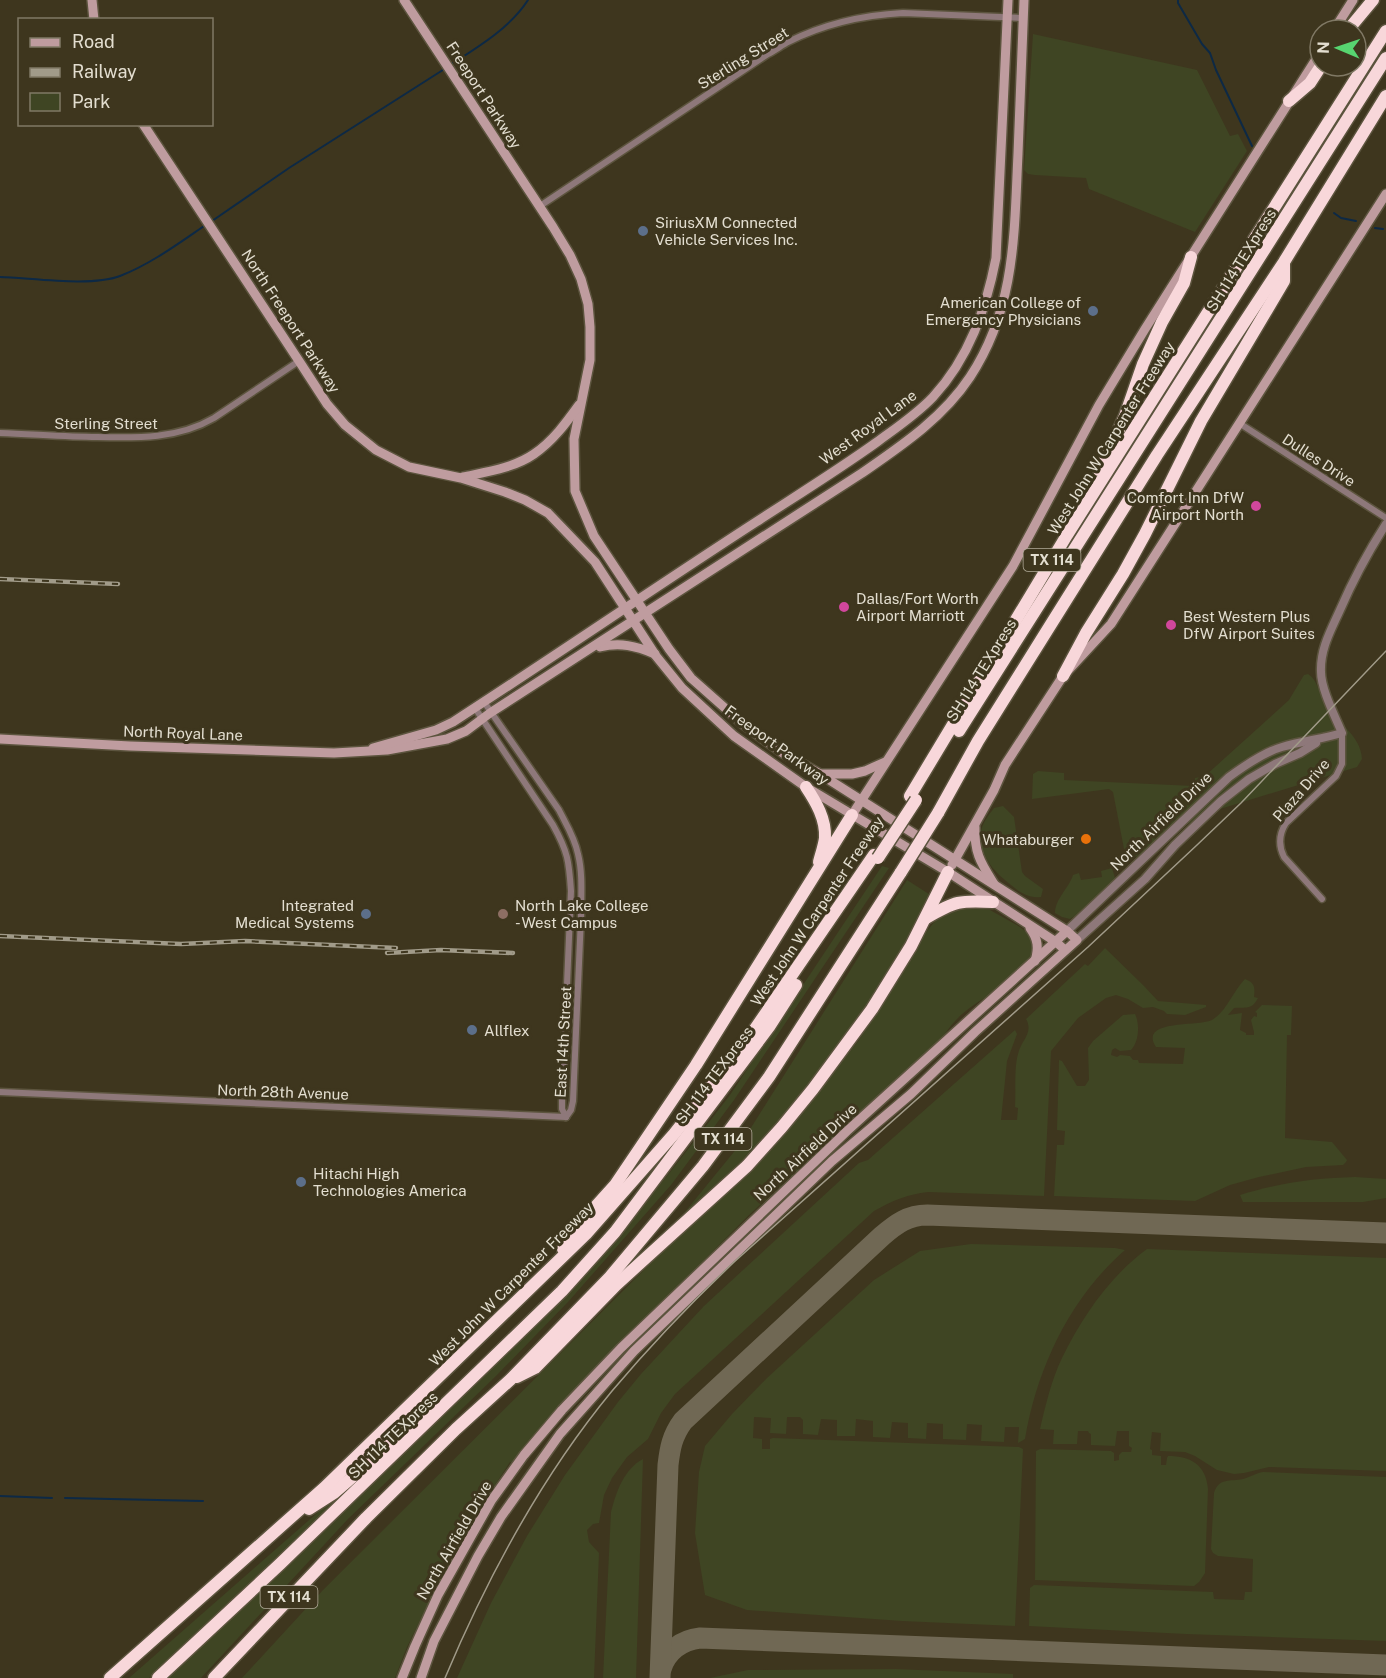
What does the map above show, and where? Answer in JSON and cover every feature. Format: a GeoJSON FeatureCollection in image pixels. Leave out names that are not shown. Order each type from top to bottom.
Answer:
{"type":"FeatureCollection","features":[{"type":"Feature","properties":{"kind":"highway"},"geometry":{"type":"LineString","coordinates":[[1358,18],[1373,0]]}},
{"type":"Feature","properties":{"kind":"highway","name":"West John W Carpenter Freeway"},"geometry":{"type":"LineString","coordinates":[[110,1678],[332,1480],[586,1234],[660,1150],[738,1054],[876,856],[913,798],[1067,535],[1386,31]]}},
{"type":"Feature","properties":{"kind":"highway","name":"SH 114 TEXpress"},"geometry":{"type":"LineString","coordinates":[[913,798],[1386,58]]}},
{"type":"Feature","properties":{"kind":"highway"},"geometry":{"type":"LineString","coordinates":[[1289,101],[1313,78]]}},
{"type":"Feature","properties":{"kind":"highway","name":"TX 114"},"geometry":{"type":"LineString","coordinates":[[213,1678],[366,1518],[510,1380],[609,1278],[703,1166],[769,1077],[938,813],[978,741],[1157,455],[1284,262],[1386,96]]}},
{"type":"Feature","properties":{"kind":"highway"},"geometry":{"type":"LineString","coordinates":[[1067,535],[1070,515],[1106,458],[1125,416],[1143,364],[1162,322],[1184,283],[1191,257]]}},
{"type":"Feature","properties":{"kind":"highway"},"geometry":{"type":"LineString","coordinates":[[1063,676],[1086,633],[1123,574],[1201,421],[1284,281],[1284,262]]}},
{"type":"Feature","properties":{"kind":"highway"},"geometry":{"type":"LineString","coordinates":[[806,787],[817,805],[825,838],[817,872]]}},
{"type":"Feature","properties":{"kind":"highway"},"geometry":{"type":"LineString","coordinates":[[549,1270],[578,1227],[615,1185],[696,1065],[852,815]]}},
{"type":"Feature","properties":{"kind":"highway","name":"SH 114 TEXpress"},"geometry":{"type":"LineString","coordinates":[[158,1678],[475,1377],[562,1291],[615,1232],[769,1027],[876,856]]}},
{"type":"Feature","properties":{"kind":"highway"},"geometry":{"type":"LineString","coordinates":[[510,1380],[535,1368],[616,1285],[747,1166],[782,1127],[872,1009],[925,919],[948,872]]}},
{"type":"Feature","properties":{"kind":"highway"},"geometry":{"type":"LineString","coordinates":[[925,919],[955,903],[993,902]]}},
{"type":"Feature","properties":{"kind":"highway"},"geometry":{"type":"LineString","coordinates":[[271,1535],[334,1493],[447,1395],[466,1380],[475,1377]]}},
{"type":"Feature","properties":{"kind":"main road"},"geometry":{"type":"LineString","coordinates":[[92,0],[94,18]]}},
{"type":"Feature","properties":{"kind":"main road","name":"Freeport Parkway"},"geometry":{"type":"LineString","coordinates":[[404,0],[540,206],[570,255],[581,279],[588,304],[591,335],[590,360],[574,439],[575,491],[594,536],[626,582],[635,601],[691,678],[750,730],[1067,931],[1077,940]]}},
{"type":"Feature","properties":{"kind":"main road","name":"West Royal Lane"},"geometry":{"type":"LineString","coordinates":[[475,708],[889,434],[933,397],[950,376],[966,351],[982,314],[989,294],[996,258],[1008,0]]}},
{"type":"Feature","properties":{"kind":"main road","name":"West Royal Lane"},"geometry":{"type":"LineString","coordinates":[[633,621],[885,457],[925,426],[968,379],[992,334],[1009,278],[1014,244],[1024,0]]}},
{"type":"Feature","properties":{"kind":"main road"},"geometry":{"type":"LineString","coordinates":[[1342,18],[1353,0]]}},
{"type":"Feature","properties":{"kind":"main road","name":"West John W Carpenter Freeway"},"geometry":{"type":"LineString","coordinates":[[852,815],[1013,566],[1098,405],[1308,72]]}},
{"type":"Feature","properties":{"kind":"main road","name":"North Freeport Parkway"},"geometry":{"type":"LineString","coordinates":[[144,126],[298,361],[327,404],[345,425],[376,450],[409,467],[461,478]]}},
{"type":"Feature","properties":{"kind":"main road"},"geometry":{"type":"LineString","coordinates":[[1000,178],[1017,178]]}},
{"type":"Feature","properties":{"kind":"main road"},"geometry":{"type":"LineString","coordinates":[[948,872],[1005,765],[1063,676],[1111,624],[1386,194]]}},
{"type":"Feature","properties":{"kind":"main road"},"geometry":{"type":"LineString","coordinates":[[966,351],[980,359]]}},
{"type":"Feature","properties":{"kind":"main road"},"geometry":{"type":"LineString","coordinates":[[461,478],[507,466],[533,454],[555,435],[580,403]]}},
{"type":"Feature","properties":{"kind":"main road"},"geometry":{"type":"LineString","coordinates":[[833,471],[842,486]]}},
{"type":"Feature","properties":{"kind":"main road","name":"Freeport Parkway"},"geometry":{"type":"LineString","coordinates":[[461,478],[505,492],[548,513],[595,562],[655,654],[682,688],[741,741],[806,787],[948,872],[1065,950]]}},
{"type":"Feature","properties":{"kind":"main road","name":"North Royal Lane"},"geometry":{"type":"LineString","coordinates":[[0,739],[323,753],[387,750],[447,740],[466,731],[486,715],[633,621]]}},
{"type":"Feature","properties":{"kind":"main road"},"geometry":{"type":"LineString","coordinates":[[591,648],[610,644],[626,644],[655,654]]}},
{"type":"Feature","properties":{"kind":"main road","name":"North Royal Lane"},"geometry":{"type":"LineString","coordinates":[[365,750],[436,730],[475,708]]}},
{"type":"Feature","properties":{"kind":"main road"},"geometry":{"type":"LineString","coordinates":[[741,741],[750,730]]}},
{"type":"Feature","properties":{"kind":"main road"},"geometry":{"type":"LineString","coordinates":[[820,774],[852,774],[885,762]]}},
{"type":"Feature","properties":{"kind":"main road"},"geometry":{"type":"LineString","coordinates":[[975,824],[975,843],[980,861],[996,886]]}},
{"type":"Feature","properties":{"kind":"main road"},"geometry":{"type":"LineString","coordinates":[[1027,924],[1036,937],[1038,945],[1035,961]]}},
{"type":"Feature","properties":{"kind":"main road","name":"North Airfield Drive"},"geometry":{"type":"LineString","coordinates":[[402,1678],[438,1595],[491,1501],[524,1455],[562,1410],[621,1348],[848,1131],[1067,931]]}},
{"type":"Feature","properties":{"kind":"main road","name":"North Airfield Drive"},"geometry":{"type":"LineString","coordinates":[[421,1678],[435,1641],[478,1556],[518,1491],[560,1434],[634,1351],[832,1161],[911,1094],[975,1032],[1077,940]]}},
{"type":"Feature","properties":{"kind":"street","name":"Sterling Street"},"geometry":{"type":"LineString","coordinates":[[540,206],[768,54],[810,33],[855,18],[887,14],[1023,18]]}},
{"type":"Feature","properties":{"kind":"street","name":"Sterling Street"},"geometry":{"type":"LineString","coordinates":[[0,433],[131,438],[158,437],[184,431],[214,418],[298,361]]}},
{"type":"Feature","properties":{"kind":"street","name":"Dulles Drive"},"geometry":{"type":"LineString","coordinates":[[1239,423],[1386,518]]}},
{"type":"Feature","properties":{"kind":"street","name":"Plaza Drive"},"geometry":{"type":"LineString","coordinates":[[1322,899],[1284,856],[1280,849],[1280,839],[1286,823],[1336,776],[1342,764],[1342,733],[1323,686],[1321,672],[1324,643],[1350,586],[1386,524]]}},
{"type":"Feature","properties":{"kind":"street","name":"East 14th Street"},"geometry":{"type":"LineString","coordinates":[[483,702],[486,715],[553,825],[568,859],[571,891],[562,1101],[566,1117]]}},
{"type":"Feature","properties":{"kind":"street","name":"East 14th Street"},"geometry":{"type":"LineString","coordinates":[[475,708],[486,715],[559,810],[569,829],[578,855],[581,878],[581,917],[573,1101],[566,1117]]}},
{"type":"Feature","properties":{"kind":"street","name":"North Airfield Drive"},"geometry":{"type":"LineString","coordinates":[[1067,931],[1229,777],[1280,747],[1342,733]]}},
{"type":"Feature","properties":{"kind":"street","name":"North Airfield Drive"},"geometry":{"type":"LineString","coordinates":[[1077,940],[1145,879],[1175,845],[1221,801],[1249,779],[1322,739]]}},
{"type":"Feature","properties":{"kind":"street","name":"North 28th Avenue"},"geometry":{"type":"LineString","coordinates":[[0,1092],[566,1117]]}},
{"type":"Feature","properties":{"kind":"green space"},"geometry":{"type":"Polygon","coordinates":[[[1033,34],[1197,70],[1230,136],[1238,134],[1247,151],[1195,232],[1089,189],[1086,178],[1035,175],[1028,174],[1024,170],[1033,34]]]}},
{"type":"Feature","properties":{"kind":"green space"},"geometry":{"type":"Polygon","coordinates":[[[1308,674],[1314,680],[1330,710],[1353,736],[1361,750],[1362,759],[1357,767],[1220,809],[1177,829],[1133,858],[1125,854],[1113,792],[1109,789],[1032,799],[1033,774],[1038,771],[1064,773],[1064,780],[1194,786],[1195,778],[1205,776],[1289,700],[1304,675],[1308,674]]]}},
{"type":"Feature","properties":{"kind":"green space"},"geometry":{"type":"Polygon","coordinates":[[[1003,806],[1014,817],[1022,872],[1043,889],[1041,897],[1028,896],[1017,890],[999,874],[985,856],[981,842],[982,826],[994,808],[1003,806]]]}},
{"type":"Feature","properties":{"kind":"green space"},"geometry":{"type":"Polygon","coordinates":[[[882,866],[889,868],[734,1100],[671,1185],[568,1302],[496,1376],[348,1519],[201,1678],[164,1678],[590,1265],[667,1176],[730,1095],[882,866]]]}},
{"type":"Feature","properties":{"kind":"green space"},"geometry":{"type":"Polygon","coordinates":[[[1112,868],[1115,878],[1113,881],[1075,916],[1070,919],[1055,913],[1057,903],[1073,875],[1079,873],[1081,880],[1102,877],[1101,871],[1112,868]]]}},
{"type":"Feature","properties":{"kind":"green space"},"geometry":{"type":"Polygon","coordinates":[[[907,880],[932,896],[873,1000],[829,1061],[767,1139],[682,1221],[680,1218],[742,1142],[907,880]]]}},
{"type":"Feature","properties":{"kind":"green space"},"geometry":{"type":"Polygon","coordinates":[[[964,906],[990,910],[1020,927],[1034,940],[1034,952],[1000,986],[958,1018],[943,1037],[748,1216],[559,1406],[513,1463],[510,1462],[460,1539],[407,1647],[395,1678],[242,1678],[323,1590],[669,1245],[774,1147],[859,1040],[924,935],[941,916],[964,906]]]}},
{"type":"Feature","properties":{"kind":"green space"},"geometry":{"type":"Polygon","coordinates":[[[1105,948],[1158,1001],[1206,1005],[1206,1007],[1185,1015],[1167,1014],[1153,1007],[1143,1008],[1116,995],[1106,998],[1078,1018],[1051,1051],[1044,1196],[928,1192],[900,1198],[874,1211],[675,1394],[661,1413],[648,1439],[627,1457],[612,1478],[604,1495],[599,1523],[593,1524],[587,1530],[589,1542],[599,1553],[594,1678],[457,1678],[491,1603],[527,1536],[565,1475],[641,1374],[704,1306],[859,1163],[868,1160],[1015,1030],[1017,1034],[1007,1061],[1001,1120],[1017,1120],[1016,1066],[1020,1049],[1028,1033],[1026,1019],[1085,964],[1088,966],[1105,948]]]}},
{"type":"Feature","properties":{"kind":"green space"},"geometry":{"type":"Polygon","coordinates":[[[1245,979],[1253,984],[1254,997],[1258,998],[1251,1006],[1234,1008],[1228,1015],[1242,1013],[1240,1030],[1246,1035],[1254,1035],[1251,1020],[1254,1016],[1257,1017],[1255,1012],[1262,1005],[1292,1006],[1291,1035],[1287,1035],[1285,1138],[1332,1142],[1347,1160],[1346,1162],[1343,1165],[1306,1167],[1259,1177],[1230,1185],[1195,1201],[1054,1196],[1057,1145],[1064,1145],[1065,1131],[1057,1130],[1059,1060],[1062,1061],[1077,1086],[1085,1086],[1089,1080],[1088,1048],[1123,1015],[1135,1014],[1138,1033],[1134,1047],[1131,1050],[1120,1051],[1115,1048],[1111,1055],[1130,1056],[1139,1063],[1183,1064],[1185,1048],[1156,1047],[1153,1038],[1155,1032],[1162,1028],[1212,1020],[1222,1011],[1245,979]]]}},
{"type":"Feature","properties":{"kind":"green space"},"geometry":{"type":"Polygon","coordinates":[[[1355,1177],[1386,1179],[1386,1198],[1363,1202],[1243,1202],[1240,1195],[1297,1182],[1355,1177]]]}},
{"type":"Feature","properties":{"kind":"green space"},"geometry":{"type":"Polygon","coordinates":[[[971,1244],[1125,1250],[1088,1290],[1072,1312],[1059,1336],[1038,1386],[1025,1439],[1018,1443],[1019,1427],[1005,1427],[1004,1442],[981,1441],[982,1425],[967,1424],[966,1440],[943,1439],[943,1424],[927,1423],[926,1439],[908,1438],[908,1423],[892,1422],[890,1438],[873,1437],[873,1421],[856,1419],[855,1436],[837,1436],[837,1420],[821,1419],[818,1435],[803,1434],[803,1420],[800,1417],[787,1417],[786,1434],[770,1433],[771,1418],[754,1417],[753,1438],[762,1439],[762,1449],[770,1449],[770,1439],[773,1438],[1019,1447],[1023,1449],[1015,1626],[747,1610],[705,1595],[695,1533],[699,1472],[705,1446],[767,1378],[874,1280],[920,1251],[971,1244]]]}},
{"type":"Feature","properties":{"kind":"green space"},"geometry":{"type":"Polygon","coordinates":[[[1147,1249],[1386,1258],[1386,1471],[1269,1467],[1234,1474],[1217,1470],[1185,1452],[1160,1451],[1161,1433],[1152,1432],[1150,1449],[1152,1455],[1161,1456],[1161,1465],[1166,1465],[1168,1456],[1190,1460],[1201,1468],[1207,1481],[1205,1573],[1199,1582],[1194,1586],[1035,1580],[1036,1451],[1040,1449],[1111,1451],[1114,1453],[1114,1461],[1119,1460],[1122,1452],[1131,1452],[1129,1431],[1117,1431],[1115,1446],[1091,1445],[1091,1434],[1088,1431],[1078,1431],[1077,1444],[1053,1444],[1054,1430],[1040,1429],[1055,1374],[1079,1327],[1109,1285],[1147,1249]]]}},
{"type":"Feature","properties":{"kind":"green space"},"geometry":{"type":"Polygon","coordinates":[[[643,1459],[636,1678],[603,1678],[611,1512],[618,1489],[626,1475],[636,1463],[643,1459]]]}},
{"type":"Feature","properties":{"kind":"green space"},"geometry":{"type":"Polygon","coordinates":[[[373,1464],[376,1466],[149,1678],[129,1678],[373,1464]]]}},
{"type":"Feature","properties":{"kind":"green space"},"geometry":{"type":"Polygon","coordinates":[[[1263,1472],[1386,1477],[1386,1641],[1029,1626],[1030,1588],[1034,1585],[1213,1592],[1214,1599],[1244,1600],[1245,1592],[1252,1592],[1253,1559],[1218,1556],[1213,1553],[1211,1549],[1214,1493],[1222,1482],[1243,1479],[1263,1472]]]}},
{"type":"Feature","properties":{"kind":"green space"},"geometry":{"type":"Polygon","coordinates":[[[896,1669],[1013,1674],[1013,1678],[710,1678],[748,1670],[896,1669]]]}},
{"type":"Feature","properties":{"kind":"waterway"},"geometry":{"type":"LineString","coordinates":[[450,65],[503,28],[528,0]]}},
{"type":"Feature","properties":{"kind":"waterway"},"geometry":{"type":"LineString","coordinates":[[1178,0],[1202,44],[1210,53],[1252,146]]}},
{"type":"Feature","properties":{"kind":"waterway"},"geometry":{"type":"LineString","coordinates":[[212,221],[289,168],[446,68]]}},
{"type":"Feature","properties":{"kind":"waterway"},"geometry":{"type":"LineString","coordinates":[[1334,213],[1341,218],[1356,221]]}},
{"type":"Feature","properties":{"kind":"waterway"},"geometry":{"type":"LineString","coordinates":[[0,277],[94,281],[120,276],[165,253],[207,224]]}},
{"type":"Feature","properties":{"kind":"waterway"},"geometry":{"type":"LineString","coordinates":[[1375,228],[1383,229]]}},
{"type":"Feature","properties":{"kind":"waterway"},"geometry":{"type":"LineString","coordinates":[[0,1496],[52,1498]]}},
{"type":"Feature","properties":{"kind":"waterway"},"geometry":{"type":"LineString","coordinates":[[65,1498],[203,1501]]}},
{"type":"Feature","properties":{"kind":"taxiway"},"geometry":{"type":"LineString","coordinates":[[660,1678],[668,1465],[676,1432],[683,1421],[897,1224],[908,1218],[927,1215],[1386,1233]]}},
{"type":"Feature","properties":{"kind":"taxiway"},"geometry":{"type":"LineString","coordinates":[[661,1669],[675,1648],[687,1641],[700,1638],[1386,1665]]}},
{"type":"Feature","properties":{"kind":"tram line"},"geometry":{"type":"LineString","coordinates":[[445,1678],[479,1602],[539,1493],[586,1424],[656,1341],[734,1262],[1088,947],[1197,845],[1241,803],[1386,651]]}},
{"type":"Feature","properties":{"kind":"railway"},"geometry":{"type":"LineString","coordinates":[[0,579],[118,584]]}},
{"type":"Feature","properties":{"kind":"railway"},"geometry":{"type":"LineString","coordinates":[[0,936],[181,944],[245,941],[396,948]]}},
{"type":"Feature","properties":{"kind":"railway"},"geometry":{"type":"LineString","coordinates":[[387,953],[441,950],[513,953]]}},
{"type":"Feature","properties":{"kind":"place","name":"SiriusXM Connected Vehicle Services Inc."},"geometry":{"type":"Point","coordinates":[643,231]}},
{"type":"Feature","properties":{"kind":"place","name":"American College of Emergency Physicians"},"geometry":{"type":"Point","coordinates":[1093,311]}},
{"type":"Feature","properties":{"kind":"place","name":"Comfort Inn DfW Airport North"},"geometry":{"type":"Point","coordinates":[1256,506]}},
{"type":"Feature","properties":{"kind":"place","name":"Dallas/Fort Worth Airport Marriott"},"geometry":{"type":"Point","coordinates":[844,607]}},
{"type":"Feature","properties":{"kind":"place","name":"Best Western Plus DfW Airport Suites"},"geometry":{"type":"Point","coordinates":[1171,625]}},
{"type":"Feature","properties":{"kind":"place","name":"Whataburger"},"geometry":{"type":"Point","coordinates":[1086,839]}},
{"type":"Feature","properties":{"kind":"place","name":"Integrated Medical Systems"},"geometry":{"type":"Point","coordinates":[366,914]}},
{"type":"Feature","properties":{"kind":"place","name":"North Lake College - West Campus"},"geometry":{"type":"Point","coordinates":[503,914]}},
{"type":"Feature","properties":{"kind":"place","name":"Allflex"},"geometry":{"type":"Point","coordinates":[472,1030]}},
{"type":"Feature","properties":{"kind":"place","name":"Hitachi High Technologies America"},"geometry":{"type":"Point","coordinates":[301,1182]}}]}
